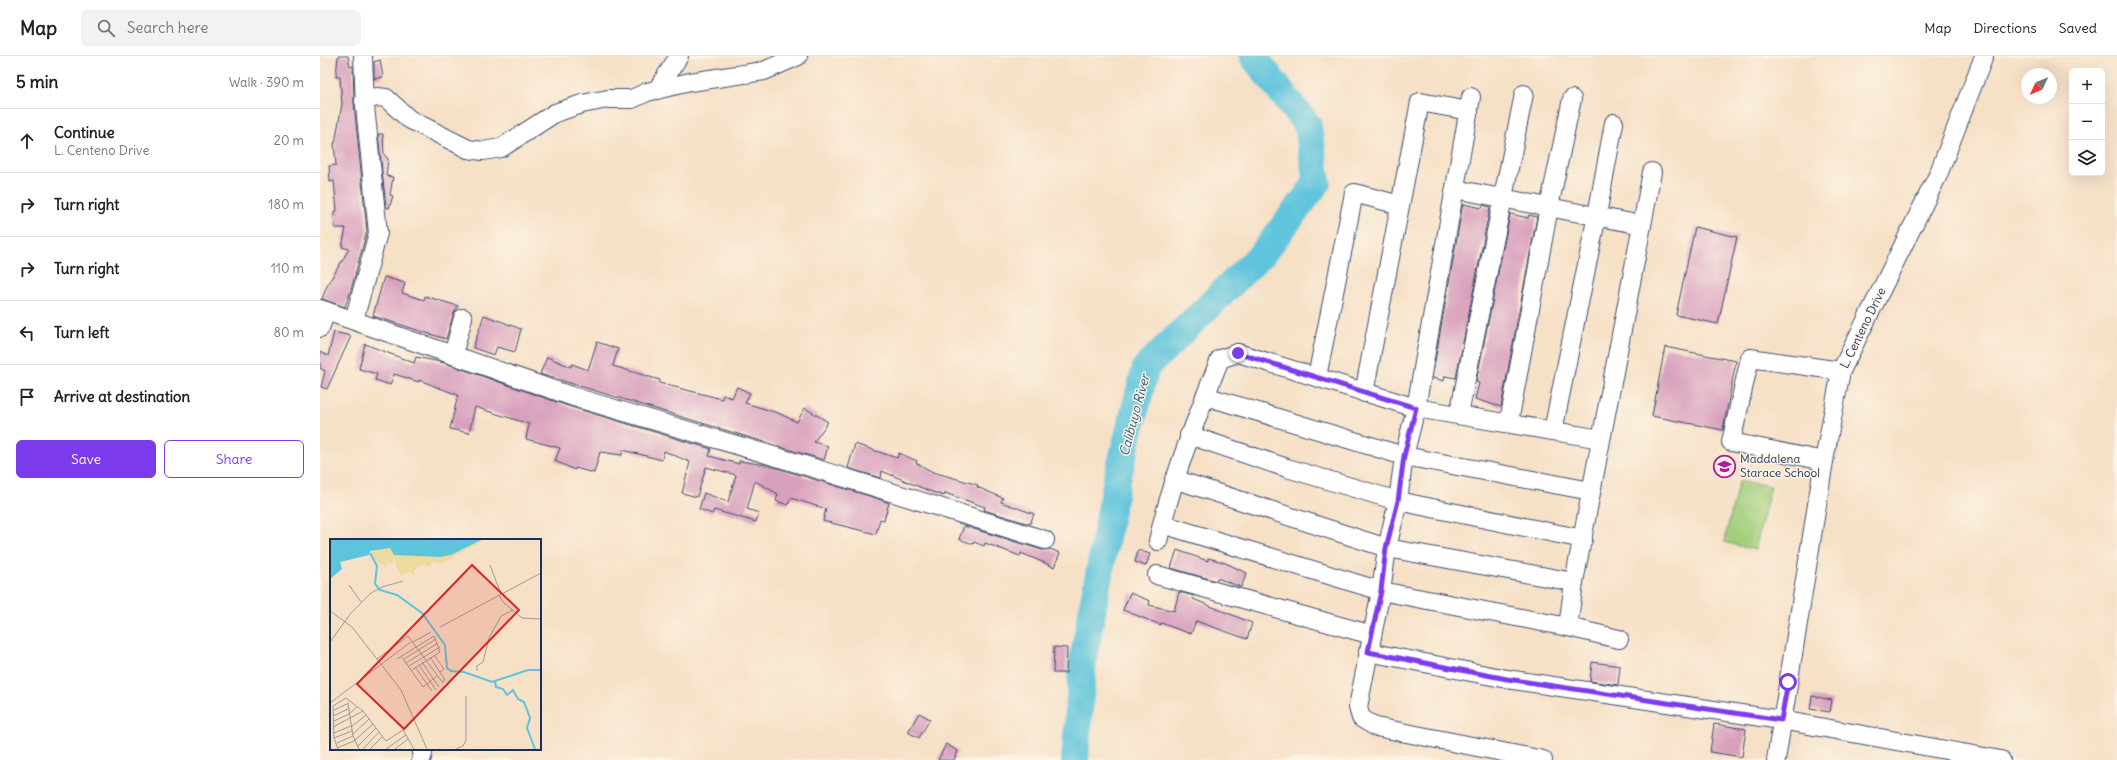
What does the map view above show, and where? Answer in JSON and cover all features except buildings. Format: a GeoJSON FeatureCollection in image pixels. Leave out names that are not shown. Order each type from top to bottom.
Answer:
{"type":"FeatureCollection","features":[{"type":"Feature","properties":{"kind":"street"},"geometry":{"type":"LineString","coordinates":[[354,320],[378,233],[364,101],[363,56]]}},
{"type":"Feature","properties":{"kind":"street"},"geometry":{"type":"LineString","coordinates":[[657,90],[679,56]]}},
{"type":"Feature","properties":{"kind":"street"},"geometry":{"type":"LineString","coordinates":[[364,101],[377,97],[386,98],[409,119],[468,149],[483,151],[500,148],[555,113],[588,103],[632,99],[657,90],[690,82],[764,71],[798,56]]}},
{"type":"Feature","properties":{"kind":"street","name":"L. Centeno Drive"},"geometry":{"type":"LineString","coordinates":[[1776,760],[1781,720],[1824,461],[1841,371],[1938,175],[1984,56]]}},
{"type":"Feature","properties":{"kind":"street"},"geometry":{"type":"LineString","coordinates":[[1459,414],[1524,94]]}},
{"type":"Feature","properties":{"kind":"street"},"geometry":{"type":"LineString","coordinates":[[1509,422],[1548,207],[1572,99]]}},
{"type":"Feature","properties":{"kind":"street"},"geometry":{"type":"LineString","coordinates":[[1364,393],[1420,102],[1470,104],[1416,408],[1404,456],[1398,501],[1386,548],[1381,591],[1358,707],[1361,718],[1376,727],[1543,760]]}},
{"type":"Feature","properties":{"kind":"street"},"geometry":{"type":"LineString","coordinates":[[1553,431],[1597,216],[1614,123]]}},
{"type":"Feature","properties":{"kind":"street"},"geometry":{"type":"LineString","coordinates":[[1568,627],[1574,582],[1652,172]]}},
{"type":"Feature","properties":{"kind":"street"},"geometry":{"type":"LineString","coordinates":[[1455,189],[1642,225]]}},
{"type":"Feature","properties":{"kind":"street"},"geometry":{"type":"LineString","coordinates":[[1317,377],[1354,193],[1400,205]]}},
{"type":"Feature","properties":{"kind":"street"},"geometry":{"type":"LineString","coordinates":[[320,328],[323,310],[571,396],[807,466],[1045,540]]}},
{"type":"Feature","properties":{"kind":"street"},"geometry":{"type":"LineString","coordinates":[[453,355],[463,318]]}},
{"type":"Feature","properties":{"kind":"street"},"geometry":{"type":"LineString","coordinates":[[1158,541],[1174,479],[1189,435],[1220,359],[1238,353],[1416,408],[1509,422],[1601,439]]}},
{"type":"Feature","properties":{"kind":"street"},"geometry":{"type":"LineString","coordinates":[[1824,461],[1731,442],[1750,358],[1841,371]]}},
{"type":"Feature","properties":{"kind":"street"},"geometry":{"type":"LineString","coordinates":[[1205,396],[1404,456],[1591,491]]}},
{"type":"Feature","properties":{"kind":"street"},"geometry":{"type":"LineString","coordinates":[[1189,435],[1287,468],[1398,501],[1583,538]]}},
{"type":"Feature","properties":{"kind":"street"},"geometry":{"type":"LineString","coordinates":[[1174,479],[1386,548],[1574,582]]}},
{"type":"Feature","properties":{"kind":"street"},"geometry":{"type":"LineString","coordinates":[[1162,524],[1381,591],[1568,627],[1619,639]]}},
{"type":"Feature","properties":{"kind":"street"},"geometry":{"type":"LineString","coordinates":[[1157,575],[1370,644],[1507,679],[1781,720],[2001,760]]}},
{"type":"Feature","properties":{"kind":"street"},"geometry":{"type":"LineString","coordinates":[[421,750],[423,754],[422,760]]}},
{"type":"Feature","properties":{"kind":"green space"},"geometry":{"type":"Polygon","coordinates":[[[1739,481],[1771,486],[1755,550],[1724,542],[1739,481]]]}},
{"type":"Feature","properties":{"kind":"waterway","name":"Calibuyo River"},"geometry":{"type":"LineString","coordinates":[[1075,760],[1083,659],[1117,479],[1146,367],[1263,253],[1317,183],[1308,126],[1253,56]]}},
{"type":"Feature","properties":{"kind":"place","name":"Maddalena Starace School"},"geometry":{"type":"Point","coordinates":[1724,466]}},
{"type":"Feature","properties":{"kind":"route"},"geometry":{"type":"LineString","coordinates":[[1238,353],[1416,408],[1404,456],[1398,501],[1386,548],[1381,591],[1368,652],[1507,679],[1781,720],[1788,682]]}}]}
